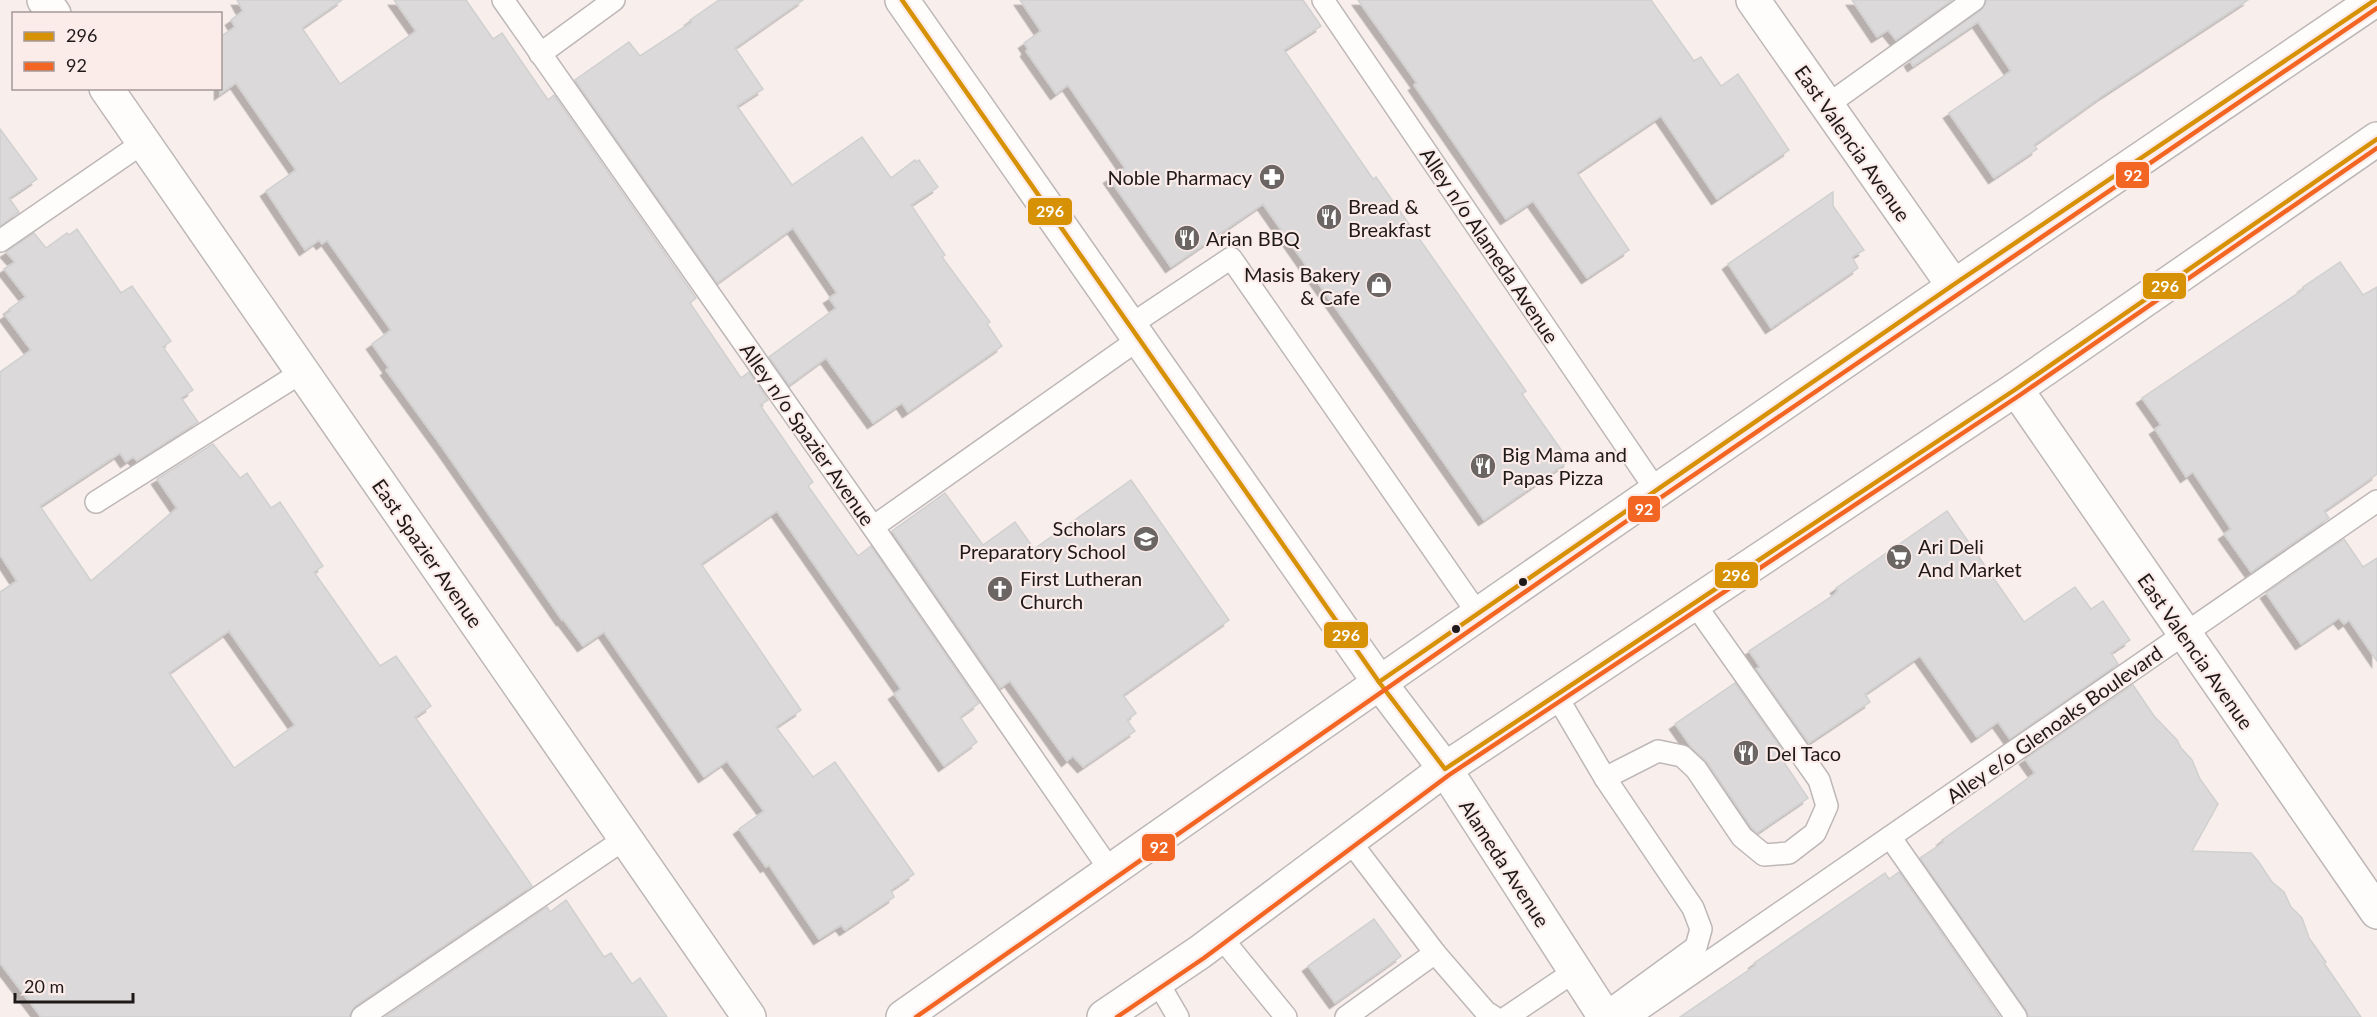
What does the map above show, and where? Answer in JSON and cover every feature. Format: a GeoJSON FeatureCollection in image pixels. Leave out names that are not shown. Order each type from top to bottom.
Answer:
{"type":"FeatureCollection","features":[{"type":"Feature","properties":{"kind":"main road","name":"Alameda Avenue"},"geometry":{"type":"LineString","coordinates":[[902,0],[1379,682],[1445,769],[1575,971],[1613,1016]]}},
{"type":"Feature","properties":{"kind":"main road","name":"East Valencia Avenue"},"geometry":{"type":"LineString","coordinates":[[1753,0],[1953,285]]}},
{"type":"Feature","properties":{"kind":"main road"},"geometry":{"type":"LineString","coordinates":[[903,1017],[1656,490],[1953,285],[2375,0]]}},
{"type":"Feature","properties":{"kind":"main road","name":"East Spazier Avenue"},"geometry":{"type":"LineString","coordinates":[[107,90],[749,1017]]}},
{"type":"Feature","properties":{"kind":"main road"},"geometry":{"type":"LineString","coordinates":[[1104,1017],[1221,936],[1445,769],[2016,389],[2377,139]]}},
{"type":"Feature","properties":{"kind":"main road","name":"East Valencia Avenue"},"geometry":{"type":"LineString","coordinates":[[2016,389],[2377,912]]}},
{"type":"Feature","properties":{"kind":"lane","name":"Alley n/o Spazier Avenue"},"geometry":{"type":"LineString","coordinates":[[503,0],[873,526],[1110,870]]}},
{"type":"Feature","properties":{"kind":"lane"},"geometry":{"type":"LineString","coordinates":[[540,54],[614,0]]}},
{"type":"Feature","properties":{"kind":"lane","name":"Alley n/o Alameda Avenue"},"geometry":{"type":"LineString","coordinates":[[1323,0],[1656,490]]}},
{"type":"Feature","properties":{"kind":"lane"},"geometry":{"type":"LineString","coordinates":[[1826,106],[1974,0]]}},
{"type":"Feature","properties":{"kind":"lane"},"geometry":{"type":"LineString","coordinates":[[0,242],[144,142]]}},
{"type":"Feature","properties":{"kind":"lane"},"geometry":{"type":"LineString","coordinates":[[873,526],[1232,258],[1478,614]]}},
{"type":"Feature","properties":{"kind":"lane"},"geometry":{"type":"LineString","coordinates":[[96,502],[302,372]]}},
{"type":"Feature","properties":{"kind":"lane","name":"Alley e/o Glenoaks Boulevard"},"geometry":{"type":"LineString","coordinates":[[1613,1016],[1885,841],[2377,501]]}},
{"type":"Feature","properties":{"kind":"lane"},"geometry":{"type":"LineString","coordinates":[[1605,778],[1658,751],[1682,756],[1696,769],[1742,837],[1764,855],[1789,853],[1815,833],[1827,806],[1819,780],[1694,603]]}},
{"type":"Feature","properties":{"kind":"lane"},"geometry":{"type":"LineString","coordinates":[[1556,695],[1605,778],[1693,908],[1701,929],[1696,947],[1613,1016]]}},
{"type":"Feature","properties":{"kind":"lane"},"geometry":{"type":"LineString","coordinates":[[362,1017],[626,838]]}},
{"type":"Feature","properties":{"kind":"lane"},"geometry":{"type":"LineString","coordinates":[[1349,840],[1435,953],[1486,1012],[1494,1017]]}},
{"type":"Feature","properties":{"kind":"lane"},"geometry":{"type":"LineString","coordinates":[[1885,841],[2016,1017]]}},
{"type":"Feature","properties":{"kind":"lane"},"geometry":{"type":"LineString","coordinates":[[1221,936],[1286,1017]]}},
{"type":"Feature","properties":{"kind":"lane"},"geometry":{"type":"LineString","coordinates":[[1346,1017],[1435,953]]}},
{"type":"Feature","properties":{"kind":"lane"},"geometry":{"type":"LineString","coordinates":[[1507,1017],[1575,971]]}},
{"type":"Feature","properties":{"kind":"lane"},"geometry":{"type":"LineString","coordinates":[[1157,981],[1178,1017]]}},
{"type":"Feature","properties":{"kind":"building"},"geometry":{"type":"Polygon","coordinates":[[[237,0],[342,0],[302,28],[340,84],[416,31],[394,0],[466,0],[493,39],[502,33],[548,100],[554,95],[696,298],[690,303],[741,378],[749,372],[768,400],[760,405],[813,482],[808,486],[858,556],[871,546],[979,703],[960,717],[977,742],[944,766],[894,694],[901,689],[777,511],[701,564],[801,710],[776,727],[813,777],[835,762],[914,874],[891,890],[894,897],[845,930],[841,925],[819,939],[769,865],[766,867],[739,829],[764,811],[727,761],[704,777],[604,632],[583,646],[562,620],[386,370],[389,368],[372,344],[391,330],[327,240],[322,244],[319,240],[305,250],[266,191],[296,170],[236,83],[220,94],[222,90],[222,36],[235,27],[231,20],[243,11],[237,0]]]}},
{"type":"Feature","properties":{"kind":"building"},"geometry":{"type":"Polygon","coordinates":[[[719,0],[803,0],[735,48],[763,89],[737,106],[792,185],[862,137],[891,178],[915,160],[916,162],[919,160],[938,187],[911,205],[945,255],[942,257],[990,322],[987,324],[1002,346],[908,412],[902,403],[873,423],[826,358],[789,385],[769,357],[836,308],[829,298],[837,293],[793,228],[717,283],[575,80],[629,42],[640,56],[692,22],[690,20],[719,0]]]}},
{"type":"Feature","properties":{"kind":"building"},"geometry":{"type":"Polygon","coordinates":[[[1020,0],[1303,0],[1321,26],[1284,50],[1373,179],[1376,177],[1526,391],[1522,394],[1569,461],[1484,520],[1263,204],[1171,267],[1109,178],[1125,168],[1068,85],[1056,94],[1026,51],[1028,49],[1024,43],[1041,31],[1020,0]]]}},
{"type":"Feature","properties":{"kind":"building"},"geometry":{"type":"Polygon","coordinates":[[[1358,0],[1651,0],[1694,61],[1701,57],[1721,86],[1738,74],[1789,150],[1717,199],[1661,116],[1577,173],[1629,250],[1587,278],[1533,201],[1506,219],[1414,85],[1417,83],[1358,0]]]}},
{"type":"Feature","properties":{"kind":"building"},"geometry":{"type":"Polygon","coordinates":[[[1852,0],[1952,0],[1896,40],[1888,30],[1877,37],[1852,0]]]}},
{"type":"Feature","properties":{"kind":"building"},"geometry":{"type":"Polygon","coordinates":[[[1987,0],[2248,0],[2105,94],[2034,145],[2037,149],[1994,178],[1949,113],[2011,71],[1978,22],[1913,66],[1910,61],[1981,10],[1987,0]]]}},
{"type":"Feature","properties":{"kind":"building"},"geometry":{"type":"Polygon","coordinates":[[[0,129],[37,179],[9,198],[19,212],[0,226],[0,129]]]}},
{"type":"Feature","properties":{"kind":"building"},"geometry":{"type":"Polygon","coordinates":[[[1833,192],[1833,206],[1864,250],[1852,257],[1858,268],[1771,328],[1728,264],[1833,192]]]}},
{"type":"Feature","properties":{"kind":"building"},"geometry":{"type":"Polygon","coordinates":[[[77,229],[121,293],[132,286],[171,341],[163,347],[193,390],[181,398],[198,422],[137,461],[133,457],[126,462],[120,453],[40,506],[91,581],[177,508],[157,479],[213,444],[240,478],[247,473],[271,508],[280,502],[323,566],[314,572],[380,666],[396,656],[431,706],[415,717],[532,886],[355,1006],[349,1017],[41,1017],[0,963],[0,592],[17,581],[0,555],[0,372],[31,350],[5,315],[11,311],[9,309],[26,297],[4,269],[15,262],[6,252],[34,233],[46,248],[67,233],[69,235],[77,229]],[[229,631],[169,673],[234,768],[295,725],[229,631]]]}},
{"type":"Feature","properties":{"kind":"building"},"geometry":{"type":"Polygon","coordinates":[[[2340,262],[2363,295],[2377,287],[2377,474],[2324,511],[2329,518],[2251,572],[2224,534],[2231,529],[2193,472],[2186,477],[2155,429],[2161,425],[2142,398],[2304,289],[2303,287],[2340,262]]]}},
{"type":"Feature","properties":{"kind":"building"},"geometry":{"type":"Polygon","coordinates":[[[1131,480],[1229,620],[1123,695],[1136,713],[1127,720],[1135,731],[1083,767],[1073,756],[1067,761],[1010,681],[1000,688],[892,531],[945,493],[983,545],[1015,522],[1034,549],[1131,480]]]}},
{"type":"Feature","properties":{"kind":"building"},"geometry":{"type":"Polygon","coordinates":[[[1947,511],[2024,622],[2075,587],[2091,609],[2103,601],[2130,640],[2111,653],[2118,664],[2010,739],[1998,722],[1977,737],[1920,656],[1865,694],[1870,702],[1809,743],[1756,669],[1760,667],[1749,651],[1834,595],[1838,590],[1836,588],[1947,511]]]}},
{"type":"Feature","properties":{"kind":"building"},"geometry":{"type":"Polygon","coordinates":[[[2344,539],[2363,567],[2377,558],[2377,661],[2349,620],[2344,624],[2339,618],[2301,644],[2266,593],[2344,539]]]}},
{"type":"Feature","properties":{"kind":"building"},"geometry":{"type":"Polygon","coordinates":[[[1735,683],[1788,758],[1783,761],[1808,798],[1757,833],[1707,762],[1692,748],[1675,724],[1735,683]]]}},
{"type":"Feature","properties":{"kind":"building"},"geometry":{"type":"Polygon","coordinates":[[[2133,685],[2154,716],[2192,760],[2200,779],[2218,804],[2192,851],[2251,853],[2272,882],[2284,892],[2291,907],[2302,918],[2309,938],[2361,1017],[2029,1017],[1920,858],[2035,773],[2025,759],[2133,685]]]}},
{"type":"Feature","properties":{"kind":"building"},"geometry":{"type":"Polygon","coordinates":[[[1899,872],[2000,1017],[1680,1017],[1885,873],[1889,879],[1899,872]]]}},
{"type":"Feature","properties":{"kind":"building"},"geometry":{"type":"Polygon","coordinates":[[[566,900],[604,957],[611,953],[632,984],[640,978],[667,1017],[385,1017],[547,907],[550,912],[566,900]]]}},
{"type":"Feature","properties":{"kind":"building"},"geometry":{"type":"Polygon","coordinates":[[[1374,919],[1401,956],[1335,1003],[1308,966],[1374,919]]]}},
{"type":"Feature","properties":{"kind":"transit line","name":"296"},"geometry":{"type":"LineString","coordinates":[[902,0],[1379,682],[1445,769],[2016,389],[2377,139]]}},
{"type":"Feature","properties":{"kind":"transit line","name":"296"},"geometry":{"type":"LineString","coordinates":[[1379,682],[1953,285],[2375,0]]}},
{"type":"Feature","properties":{"kind":"transit line","name":"92"},"geometry":{"type":"LineString","coordinates":[[916,1017],[1641,511],[2377,8]]}},
{"type":"Feature","properties":{"kind":"transit line","name":"92"},"geometry":{"type":"LineString","coordinates":[[1117,1017],[1204,958],[1449,775],[2020,395],[2377,148]]}},
{"type":"Feature","properties":{"kind":"place","name":"Noble Pharmacy"},"geometry":{"type":"Point","coordinates":[1272,177]}},
{"type":"Feature","properties":{"kind":"place","name":"Bread & Breakfast"},"geometry":{"type":"Point","coordinates":[1329,217]}},
{"type":"Feature","properties":{"kind":"place","name":"Arian BBQ"},"geometry":{"type":"Point","coordinates":[1187,238]}},
{"type":"Feature","properties":{"kind":"place","name":"Masis Bakery & Cafe"},"geometry":{"type":"Point","coordinates":[1379,285]}},
{"type":"Feature","properties":{"kind":"place","name":"Big Mama and Papas Pizza"},"geometry":{"type":"Point","coordinates":[1483,466]}},
{"type":"Feature","properties":{"kind":"place","name":"Scholars Preparatory School"},"geometry":{"type":"Point","coordinates":[1146,539]}},
{"type":"Feature","properties":{"kind":"place","name":"Ari Deli And Market"},"geometry":{"type":"Point","coordinates":[1899,557]}},
{"type":"Feature","properties":{"kind":"place","name":"First Lutheran Church"},"geometry":{"type":"Point","coordinates":[1000,589]}},
{"type":"Feature","properties":{"kind":"place","name":"Del Taco"},"geometry":{"type":"Point","coordinates":[1746,753]}}]}
